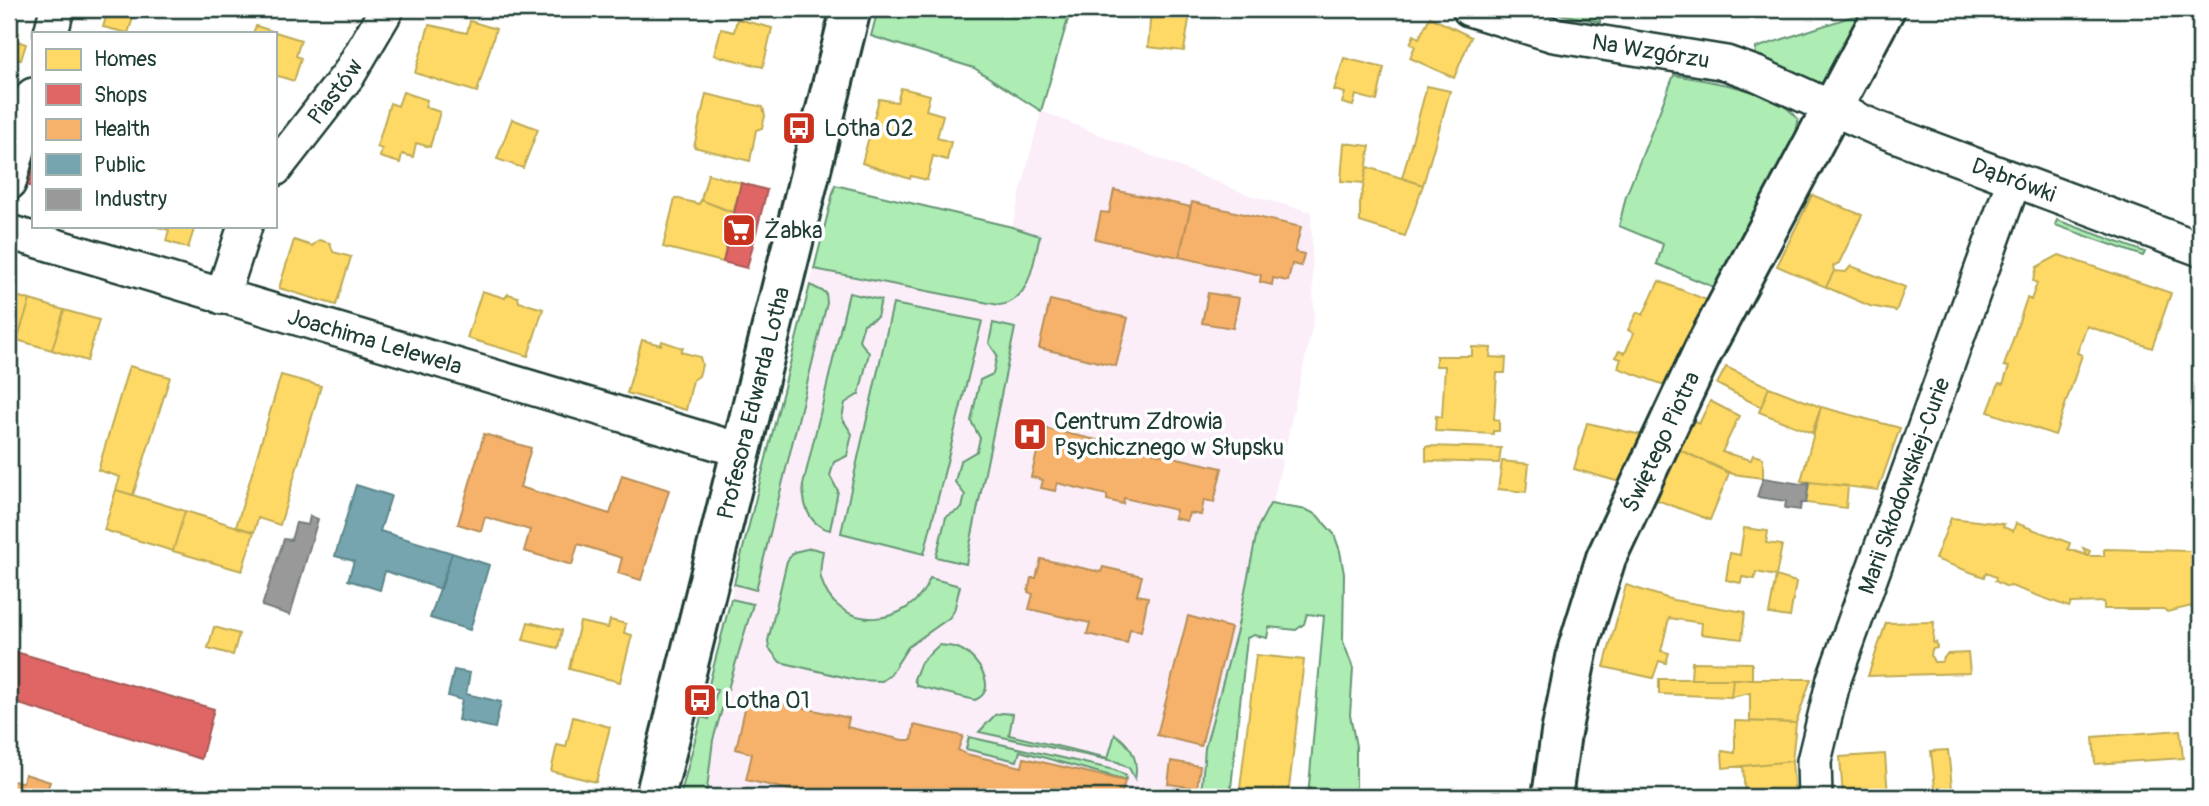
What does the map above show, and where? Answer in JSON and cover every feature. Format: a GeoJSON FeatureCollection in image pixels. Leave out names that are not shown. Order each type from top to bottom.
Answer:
{"type":"FeatureCollection","features":[{"type":"Feature","properties":{"kind":"main road","name":"Profesora Edwarda Lotha"},"geometry":{"type":"LineString","coordinates":[[655,797],[851,9]]}},
{"type":"Feature","properties":{"kind":"main road","name":"Świętego Piotra"},"geometry":{"type":"LineString","coordinates":[[1552,797],[1561,733],[1578,648],[1606,558],[1704,349],[1830,107],[1885,9]]}},
{"type":"Feature","properties":{"kind":"street"},"geometry":{"type":"LineString","coordinates":[[51,32],[57,9]]}},
{"type":"Feature","properties":{"kind":"street","name":"Piastów"},"geometry":{"type":"LineString","coordinates":[[276,168],[349,75],[387,9]]}},
{"type":"Feature","properties":{"kind":"street","name":"Na Wzgórzu"},"geometry":{"type":"LineString","coordinates":[[1469,9],[1554,35],[1726,63],[1830,107]]}},
{"type":"Feature","properties":{"kind":"street"},"geometry":{"type":"LineString","coordinates":[[9,183],[32,99]]}},
{"type":"Feature","properties":{"kind":"street","name":"Dąbrówki"},"geometry":{"type":"LineString","coordinates":[[1830,107],[2014,180],[2200,248]]}},
{"type":"Feature","properties":{"kind":"street","name":"Marii Skłodowskiej-Curie"},"geometry":{"type":"LineString","coordinates":[[1815,797],[1814,761],[1835,679],[2014,180]]}},
{"type":"Feature","properties":{"kind":"street"},"geometry":{"type":"LineString","coordinates":[[222,297],[243,228]]}},
{"type":"Feature","properties":{"kind":"street","name":"Joachima Lelewela"},"geometry":{"type":"LineString","coordinates":[[9,232],[740,450]]}},
{"type":"Feature","properties":{"kind":"shaded area","name":"Centrum Zdrowia Psychicznego w Słupsku"},"geometry":{"type":"Polygon","coordinates":[[[1041,111],[1246,194],[1311,212],[1314,319],[1229,700],[1220,797],[680,797],[701,717],[709,719],[717,690],[708,688],[835,185],[1012,226],[1041,111]]]}},
{"type":"Feature","properties":{"kind":"green space"},"geometry":{"type":"Polygon","coordinates":[[[878,9],[1071,9],[1041,111],[974,68],[871,36],[878,9]]]}},
{"type":"Feature","properties":{"kind":"green space"},"geometry":{"type":"Polygon","coordinates":[[[1534,9],[1599,9],[1600,22],[1534,9]]]}},
{"type":"Feature","properties":{"kind":"green space"},"geometry":{"type":"Polygon","coordinates":[[[1856,15],[1860,18],[1827,83],[1815,84],[1755,57],[1756,48],[1856,15]]]}},
{"type":"Feature","properties":{"kind":"green space"},"geometry":{"type":"Polygon","coordinates":[[[1674,75],[1759,94],[1788,109],[1798,119],[1796,133],[1777,176],[1716,288],[1657,264],[1663,244],[1619,226],[1626,196],[1674,75]]]}},
{"type":"Feature","properties":{"kind":"green space"},"geometry":{"type":"Polygon","coordinates":[[[835,185],[1040,236],[1029,279],[1018,296],[999,305],[814,269],[835,185]]]}},
{"type":"Feature","properties":{"kind":"green space"},"geometry":{"type":"Polygon","coordinates":[[[2057,220],[2145,252],[2143,256],[2055,225],[2057,220]]]}},
{"type":"Feature","properties":{"kind":"green space"},"geometry":{"type":"Polygon","coordinates":[[[810,285],[826,293],[827,303],[756,590],[734,584],[810,285]]]}},
{"type":"Feature","properties":{"kind":"green space"},"geometry":{"type":"Polygon","coordinates":[[[849,293],[881,300],[877,317],[864,324],[859,340],[869,353],[859,394],[845,403],[842,418],[852,434],[847,456],[834,462],[830,476],[838,491],[830,530],[816,524],[808,513],[803,485],[849,293]]]}},
{"type":"Feature","properties":{"kind":"green space"},"geometry":{"type":"Polygon","coordinates":[[[893,304],[982,321],[924,554],[841,533],[893,304]]]}},
{"type":"Feature","properties":{"kind":"green space"},"geometry":{"type":"Polygon","coordinates":[[[993,323],[1015,328],[966,564],[936,557],[946,517],[962,508],[965,495],[955,482],[960,461],[977,451],[980,438],[971,421],[980,380],[993,374],[997,355],[989,343],[993,323]]]}},
{"type":"Feature","properties":{"kind":"green space"},"geometry":{"type":"Polygon","coordinates":[[[1270,504],[1307,510],[1317,515],[1334,534],[1340,551],[1344,574],[1343,641],[1353,668],[1350,715],[1356,746],[1356,797],[1308,797],[1324,616],[1307,614],[1304,624],[1296,630],[1269,627],[1267,638],[1254,635],[1247,638],[1230,797],[1201,797],[1205,748],[1237,630],[1258,527],[1270,504]]]}},
{"type":"Feature","properties":{"kind":"green space"},"geometry":{"type":"Polygon","coordinates":[[[811,548],[823,551],[820,575],[829,596],[841,609],[857,616],[874,618],[891,615],[907,608],[920,595],[930,578],[960,586],[954,611],[949,618],[908,647],[890,675],[882,681],[856,680],[780,662],[769,648],[768,641],[787,561],[794,552],[811,548]]]}},
{"type":"Feature","properties":{"kind":"green space"},"geometry":{"type":"Polygon","coordinates":[[[731,599],[753,604],[713,740],[706,797],[680,797],[701,717],[709,719],[717,690],[708,688],[731,599]]]}},
{"type":"Feature","properties":{"kind":"green space"},"geometry":{"type":"Polygon","coordinates":[[[939,645],[959,649],[974,660],[986,682],[982,695],[975,700],[917,686],[914,679],[921,662],[939,645]]]}},
{"type":"Feature","properties":{"kind":"green space"},"geometry":{"type":"Polygon","coordinates":[[[1013,714],[1009,735],[1108,758],[1115,734],[1132,754],[1136,766],[1135,779],[1129,768],[1118,762],[979,732],[995,715],[1013,714]]]}},
{"type":"Feature","properties":{"kind":"green space"},"geometry":{"type":"Polygon","coordinates":[[[969,737],[1115,770],[1125,775],[1126,780],[1020,751],[1017,761],[966,749],[969,737]]]}},
{"type":"Feature","properties":{"kind":"building: Homes"},"geometry":{"type":"Polygon","coordinates":[[[89,9],[136,9],[128,32],[103,27],[107,14],[89,9]]]}},
{"type":"Feature","properties":{"kind":"building: Homes"},"geometry":{"type":"Polygon","coordinates":[[[1151,9],[1190,13],[1184,51],[1148,47],[1151,9]]]}},
{"type":"Feature","properties":{"kind":"building: Homes"},"geometry":{"type":"Polygon","coordinates":[[[1430,17],[1471,37],[1454,78],[1410,58],[1415,46],[1410,44],[1414,35],[1419,38],[1430,17]]]}},
{"type":"Feature","properties":{"kind":"building: Homes"},"geometry":{"type":"Polygon","coordinates":[[[737,19],[772,28],[763,67],[714,55],[721,29],[734,32],[737,19]]]}},
{"type":"Feature","properties":{"kind":"building: Homes"},"geometry":{"type":"Polygon","coordinates":[[[470,21],[496,29],[477,92],[415,73],[429,25],[467,33],[470,21]]]}},
{"type":"Feature","properties":{"kind":"building: Homes"},"geometry":{"type":"Polygon","coordinates":[[[256,26],[275,32],[253,32],[256,26]]]}},
{"type":"Feature","properties":{"kind":"building: Homes"},"geometry":{"type":"Polygon","coordinates":[[[9,30],[19,33],[17,41],[26,44],[21,60],[12,58],[9,69],[9,30]]]}},
{"type":"Feature","properties":{"kind":"building: Homes"},"geometry":{"type":"Polygon","coordinates":[[[276,32],[301,40],[296,56],[301,58],[294,81],[276,75],[276,32]]]}},
{"type":"Feature","properties":{"kind":"building: Homes"},"geometry":{"type":"Polygon","coordinates":[[[1344,58],[1384,68],[1377,101],[1356,95],[1353,106],[1342,103],[1345,93],[1334,90],[1344,58]]]}},
{"type":"Feature","properties":{"kind":"building: Homes"},"geometry":{"type":"Polygon","coordinates":[[[1427,86],[1450,91],[1423,185],[1402,178],[1427,86]]]}},
{"type":"Feature","properties":{"kind":"building: Homes"},"geometry":{"type":"Polygon","coordinates":[[[901,88],[930,95],[926,110],[943,115],[937,138],[951,142],[947,160],[933,156],[927,180],[911,176],[910,179],[862,163],[879,99],[897,102],[901,88]]]}},
{"type":"Feature","properties":{"kind":"building: Homes"},"geometry":{"type":"Polygon","coordinates":[[[403,92],[427,100],[425,107],[440,112],[430,147],[416,143],[413,157],[402,154],[400,163],[380,157],[382,149],[377,147],[390,103],[398,106],[403,92]]]}},
{"type":"Feature","properties":{"kind":"building: Homes"},"geometry":{"type":"Polygon","coordinates":[[[706,94],[763,107],[765,116],[762,128],[756,130],[750,161],[694,147],[706,94]]]}},
{"type":"Feature","properties":{"kind":"building: Homes"},"geometry":{"type":"Polygon","coordinates":[[[512,119],[538,129],[523,168],[497,159],[512,119]]]}},
{"type":"Feature","properties":{"kind":"building: Homes"},"geometry":{"type":"Polygon","coordinates":[[[1344,143],[1370,146],[1364,183],[1341,181],[1344,143]]]}},
{"type":"Feature","properties":{"kind":"building: Homes"},"geometry":{"type":"Polygon","coordinates":[[[1367,167],[1423,185],[1405,236],[1360,222],[1360,204],[1367,167]]]}},
{"type":"Feature","properties":{"kind":"building: Homes"},"geometry":{"type":"Polygon","coordinates":[[[708,174],[741,183],[733,213],[701,200],[708,174]]]}},
{"type":"Feature","properties":{"kind":"building: Homes"},"geometry":{"type":"Polygon","coordinates":[[[1812,195],[1862,215],[1839,263],[1833,266],[1834,271],[1826,287],[1777,266],[1812,195]]]}},
{"type":"Feature","properties":{"kind":"building: Homes"},"geometry":{"type":"Polygon","coordinates":[[[675,198],[699,204],[701,200],[736,213],[723,262],[663,247],[675,198]]]}},
{"type":"Feature","properties":{"kind":"building: Homes"},"geometry":{"type":"Polygon","coordinates":[[[161,228],[194,228],[188,248],[166,241],[169,230],[161,228]]]}},
{"type":"Feature","properties":{"kind":"building: Homes"},"geometry":{"type":"Polygon","coordinates":[[[294,240],[312,246],[319,240],[330,243],[333,252],[351,257],[336,305],[279,288],[294,240]]]}},
{"type":"Feature","properties":{"kind":"building: Homes"},"geometry":{"type":"Polygon","coordinates":[[[2059,255],[2171,293],[2152,348],[2087,326],[2077,353],[2082,355],[2055,435],[1988,412],[1999,383],[2003,384],[2009,367],[2004,366],[2027,298],[2031,300],[2037,283],[2033,281],[2037,267],[2059,255]]]}},
{"type":"Feature","properties":{"kind":"building: Homes"},"geometry":{"type":"Polygon","coordinates":[[[1851,266],[1905,287],[1896,311],[1870,306],[1826,287],[1834,271],[1846,272],[1851,266]]]}},
{"type":"Feature","properties":{"kind":"building: Homes"},"geometry":{"type":"Polygon","coordinates":[[[1659,281],[1709,301],[1667,386],[1618,368],[1621,359],[1615,357],[1619,351],[1625,353],[1634,333],[1628,330],[1637,312],[1643,315],[1659,281]]]}},
{"type":"Feature","properties":{"kind":"building: Homes"},"geometry":{"type":"Polygon","coordinates":[[[482,291],[505,298],[508,294],[518,297],[519,302],[543,309],[528,356],[467,338],[482,291]]]}},
{"type":"Feature","properties":{"kind":"building: Homes"},"geometry":{"type":"Polygon","coordinates":[[[9,294],[30,300],[17,340],[9,337],[9,294]]]}},
{"type":"Feature","properties":{"kind":"building: Homes"},"geometry":{"type":"Polygon","coordinates":[[[30,300],[64,310],[52,350],[17,340],[30,300]]]}},
{"type":"Feature","properties":{"kind":"building: Homes"},"geometry":{"type":"Polygon","coordinates":[[[64,310],[99,320],[87,361],[52,350],[64,310]]]}},
{"type":"Feature","properties":{"kind":"building: Homes"},"geometry":{"type":"Polygon","coordinates":[[[642,340],[661,345],[662,341],[683,348],[681,352],[700,357],[702,365],[699,376],[693,380],[686,410],[627,393],[642,340]]]}},
{"type":"Feature","properties":{"kind":"building: Homes"},"geometry":{"type":"Polygon","coordinates":[[[1472,347],[1491,348],[1490,357],[1506,358],[1505,373],[1497,373],[1494,419],[1499,420],[1499,431],[1493,431],[1493,434],[1435,431],[1436,416],[1442,417],[1445,366],[1436,366],[1436,356],[1472,356],[1472,347]]]}},
{"type":"Feature","properties":{"kind":"building: Homes"},"geometry":{"type":"Polygon","coordinates":[[[129,366],[170,377],[133,495],[116,490],[120,477],[98,470],[129,366]]]}},
{"type":"Feature","properties":{"kind":"building: Homes"},"geometry":{"type":"Polygon","coordinates":[[[1726,367],[1769,387],[1761,407],[1717,384],[1726,367]]]}},
{"type":"Feature","properties":{"kind":"building: Homes"},"geometry":{"type":"Polygon","coordinates":[[[281,375],[321,386],[280,525],[258,518],[254,532],[236,527],[281,375]]]}},
{"type":"Feature","properties":{"kind":"building: Homes"},"geometry":{"type":"Polygon","coordinates":[[[1769,387],[1821,407],[1812,433],[1759,412],[1769,387]]]}},
{"type":"Feature","properties":{"kind":"building: Homes"},"geometry":{"type":"Polygon","coordinates":[[[1710,401],[1739,416],[1722,452],[1751,460],[1753,455],[1763,458],[1763,478],[1733,474],[1678,449],[1692,420],[1699,424],[1710,401]]]}},
{"type":"Feature","properties":{"kind":"building: Homes"},"geometry":{"type":"Polygon","coordinates":[[[1821,407],[1900,428],[1878,490],[1801,481],[1821,407]]]}},
{"type":"Feature","properties":{"kind":"building: Homes"},"geometry":{"type":"Polygon","coordinates":[[[1587,423],[1642,435],[1620,482],[1574,469],[1587,423]]]}},
{"type":"Feature","properties":{"kind":"building: Homes"},"geometry":{"type":"Polygon","coordinates":[[[1426,446],[1501,448],[1499,463],[1426,461],[1426,446]]]}},
{"type":"Feature","properties":{"kind":"building: Homes"},"geometry":{"type":"Polygon","coordinates":[[[1678,449],[1729,473],[1710,520],[1657,500],[1678,449]]]}},
{"type":"Feature","properties":{"kind":"building: Homes"},"geometry":{"type":"Polygon","coordinates":[[[1502,461],[1529,464],[1526,492],[1498,489],[1502,461]]]}},
{"type":"Feature","properties":{"kind":"building: Homes"},"geometry":{"type":"Polygon","coordinates":[[[1809,482],[1848,486],[1846,508],[1806,503],[1809,482]]]}},
{"type":"Feature","properties":{"kind":"building: Homes"},"geometry":{"type":"Polygon","coordinates":[[[116,490],[185,511],[173,551],[104,530],[116,490]]]}},
{"type":"Feature","properties":{"kind":"building: Homes"},"geometry":{"type":"Polygon","coordinates":[[[185,511],[254,532],[242,571],[173,551],[185,511]]]}},
{"type":"Feature","properties":{"kind":"building: Homes"},"geometry":{"type":"Polygon","coordinates":[[[1951,518],[2004,524],[2003,527],[2013,531],[2016,523],[2070,543],[2068,549],[2086,555],[2083,548],[2090,551],[2088,556],[2104,556],[2104,549],[2191,551],[2192,544],[2200,545],[2200,609],[2192,609],[2192,606],[2167,612],[2164,609],[2104,609],[2104,602],[2071,603],[2069,607],[2011,586],[2007,587],[1995,581],[1996,577],[1986,573],[1984,577],[1935,559],[1951,518]]]}},
{"type":"Feature","properties":{"kind":"building: Homes"},"geometry":{"type":"Polygon","coordinates":[[[1744,528],[1768,531],[1766,543],[1782,545],[1776,576],[1756,572],[1755,579],[1742,577],[1741,583],[1726,580],[1730,553],[1740,555],[1744,528]]]}},
{"type":"Feature","properties":{"kind":"building: Homes"},"geometry":{"type":"Polygon","coordinates":[[[1776,576],[1796,582],[1790,617],[1769,614],[1776,576]]]}},
{"type":"Feature","properties":{"kind":"building: Homes"},"geometry":{"type":"Polygon","coordinates":[[[1626,585],[1673,600],[1745,612],[1742,639],[1701,634],[1702,623],[1669,618],[1661,651],[1669,653],[1666,663],[1659,661],[1653,678],[1604,667],[1626,585]]]}},
{"type":"Feature","properties":{"kind":"building: Homes"},"geometry":{"type":"Polygon","coordinates":[[[610,620],[626,624],[624,633],[632,635],[620,682],[569,669],[580,622],[608,628],[610,620]]]}},
{"type":"Feature","properties":{"kind":"building: Homes"},"geometry":{"type":"Polygon","coordinates":[[[528,622],[562,630],[558,648],[523,640],[528,622]]]}},
{"type":"Feature","properties":{"kind":"building: Homes"},"geometry":{"type":"Polygon","coordinates":[[[1934,622],[1933,643],[1936,642],[1937,648],[1932,649],[1931,656],[1934,662],[1941,662],[1947,654],[1968,653],[1970,673],[1868,676],[1886,623],[1934,622]]]}},
{"type":"Feature","properties":{"kind":"building: Homes"},"geometry":{"type":"Polygon","coordinates":[[[214,627],[239,634],[233,655],[208,648],[214,627]]]}},
{"type":"Feature","properties":{"kind":"building: Homes"},"geometry":{"type":"Polygon","coordinates":[[[1256,655],[1304,660],[1288,797],[1239,797],[1256,655]]]}},
{"type":"Feature","properties":{"kind":"building: Homes"},"geometry":{"type":"Polygon","coordinates":[[[1692,662],[1752,663],[1752,679],[1691,679],[1692,662]]]}},
{"type":"Feature","properties":{"kind":"building: Homes"},"geometry":{"type":"Polygon","coordinates":[[[1659,679],[1733,679],[1731,697],[1659,694],[1659,679]]]}},
{"type":"Feature","properties":{"kind":"building: Homes"},"geometry":{"type":"Polygon","coordinates":[[[1733,679],[1811,679],[1796,723],[1750,721],[1750,693],[1731,697],[1733,679]]]}},
{"type":"Feature","properties":{"kind":"building: Homes"},"geometry":{"type":"Polygon","coordinates":[[[573,717],[610,727],[596,782],[551,771],[557,745],[566,747],[573,717]]]}},
{"type":"Feature","properties":{"kind":"building: Homes"},"geometry":{"type":"Polygon","coordinates":[[[1735,721],[1796,723],[1792,761],[1723,768],[1722,751],[1735,753],[1735,721]]]}},
{"type":"Feature","properties":{"kind":"building: Homes"},"geometry":{"type":"Polygon","coordinates":[[[2180,730],[2183,758],[2095,764],[2093,737],[2180,730]]]}},
{"type":"Feature","properties":{"kind":"building: Homes"},"geometry":{"type":"Polygon","coordinates":[[[1948,750],[1953,797],[1936,797],[1931,751],[1948,750]]]}},
{"type":"Feature","properties":{"kind":"building: Homes"},"geometry":{"type":"Polygon","coordinates":[[[1885,754],[1888,797],[1843,797],[1840,757],[1885,754]]]}},
{"type":"Feature","properties":{"kind":"building: Homes"},"geometry":{"type":"Polygon","coordinates":[[[1792,761],[1795,797],[1745,797],[1743,766],[1792,761]]]}},
{"type":"Feature","properties":{"kind":"building: Shops"},"geometry":{"type":"Polygon","coordinates":[[[32,165],[32,187],[26,185],[32,165]]]}},
{"type":"Feature","properties":{"kind":"building: Shops"},"geometry":{"type":"Polygon","coordinates":[[[741,183],[767,190],[747,268],[723,262],[741,183]]]}},
{"type":"Feature","properties":{"kind":"building: Shops"},"geometry":{"type":"Polygon","coordinates":[[[9,650],[214,709],[201,759],[9,701],[9,650]]]}},
{"type":"Feature","properties":{"kind":"building: Health"},"geometry":{"type":"Polygon","coordinates":[[[1114,190],[1191,207],[1179,257],[1095,239],[1101,212],[1109,213],[1114,190]]]}},
{"type":"Feature","properties":{"kind":"building: Health"},"geometry":{"type":"Polygon","coordinates":[[[1192,202],[1301,227],[1295,252],[1304,254],[1301,266],[1292,264],[1288,281],[1273,278],[1272,285],[1260,282],[1261,275],[1179,257],[1192,202]]]}},
{"type":"Feature","properties":{"kind":"building: Health"},"geometry":{"type":"Polygon","coordinates":[[[1208,293],[1239,298],[1233,328],[1202,323],[1208,293]]]}},
{"type":"Feature","properties":{"kind":"building: Health"},"geometry":{"type":"Polygon","coordinates":[[[1050,300],[1128,318],[1116,366],[1039,348],[1050,300]]]}},
{"type":"Feature","properties":{"kind":"building: Health"},"geometry":{"type":"Polygon","coordinates":[[[1043,428],[1222,468],[1214,502],[1204,500],[1201,515],[1189,513],[1187,521],[1174,518],[1176,510],[1124,498],[1123,504],[1107,500],[1107,495],[1057,483],[1055,491],[1041,488],[1043,480],[1031,477],[1043,428]]]}},
{"type":"Feature","properties":{"kind":"building: Health"},"geometry":{"type":"Polygon","coordinates":[[[484,434],[531,448],[520,487],[610,514],[622,475],[669,490],[641,580],[618,573],[622,558],[578,544],[572,565],[524,551],[530,530],[485,517],[481,531],[458,524],[484,434]]]}},
{"type":"Feature","properties":{"kind":"building: Health"},"geometry":{"type":"Polygon","coordinates":[[[1041,559],[1101,572],[1103,567],[1142,576],[1137,595],[1148,597],[1141,631],[1130,629],[1127,643],[1087,634],[1090,623],[1029,609],[1033,594],[1028,592],[1031,578],[1036,578],[1041,559]]]}},
{"type":"Feature","properties":{"kind":"building: Health"},"geometry":{"type":"Polygon","coordinates":[[[1188,616],[1231,628],[1201,746],[1157,735],[1188,616]]]}},
{"type":"Feature","properties":{"kind":"building: Health"},"geometry":{"type":"Polygon","coordinates":[[[748,695],[849,718],[847,727],[903,740],[912,740],[914,725],[963,736],[958,750],[966,754],[1022,767],[1024,758],[1125,781],[1121,797],[821,797],[746,780],[752,754],[736,749],[748,695]]]}},
{"type":"Feature","properties":{"kind":"building: Health"},"geometry":{"type":"Polygon","coordinates":[[[1171,761],[1200,766],[1197,788],[1168,784],[1171,761]]]}},
{"type":"Feature","properties":{"kind":"building: Health"},"geometry":{"type":"Polygon","coordinates":[[[25,774],[50,782],[47,790],[65,797],[9,797],[9,781],[23,782],[25,774]]]}},
{"type":"Feature","properties":{"kind":"building: Public"},"geometry":{"type":"Polygon","coordinates":[[[356,485],[391,496],[380,531],[452,553],[441,589],[385,571],[380,590],[348,580],[354,561],[335,556],[356,485]]]}},
{"type":"Feature","properties":{"kind":"building: Public"},"geometry":{"type":"Polygon","coordinates":[[[452,553],[489,565],[470,630],[430,618],[452,553]]]}},
{"type":"Feature","properties":{"kind":"building: Public"},"geometry":{"type":"Polygon","coordinates":[[[454,670],[470,673],[466,694],[501,702],[495,728],[458,720],[462,700],[448,696],[454,670]]]}},
{"type":"Feature","properties":{"kind":"building: Industry"},"geometry":{"type":"Polygon","coordinates":[[[1763,478],[1801,484],[1809,482],[1806,503],[1801,503],[1800,510],[1785,508],[1786,501],[1757,497],[1763,478]]]}},
{"type":"Feature","properties":{"kind":"building: Industry"},"geometry":{"type":"Polygon","coordinates":[[[310,516],[318,519],[290,615],[262,606],[284,539],[291,540],[296,523],[308,525],[310,516]]]}},
{"type":"Feature","properties":{"kind":"place","name":"Lotha 02"},"geometry":{"type":"Point","coordinates":[799,128]}},
{"type":"Feature","properties":{"kind":"place","name":"Żabka"},"geometry":{"type":"Point","coordinates":[739,230]}},
{"type":"Feature","properties":{"kind":"place","name":"Centrum Zdrowia Psychicznego w Słupsku"},"geometry":{"type":"Point","coordinates":[1030,434]}},
{"type":"Feature","properties":{"kind":"place","name":"Lotha 01"},"geometry":{"type":"Point","coordinates":[700,700]}}]}
